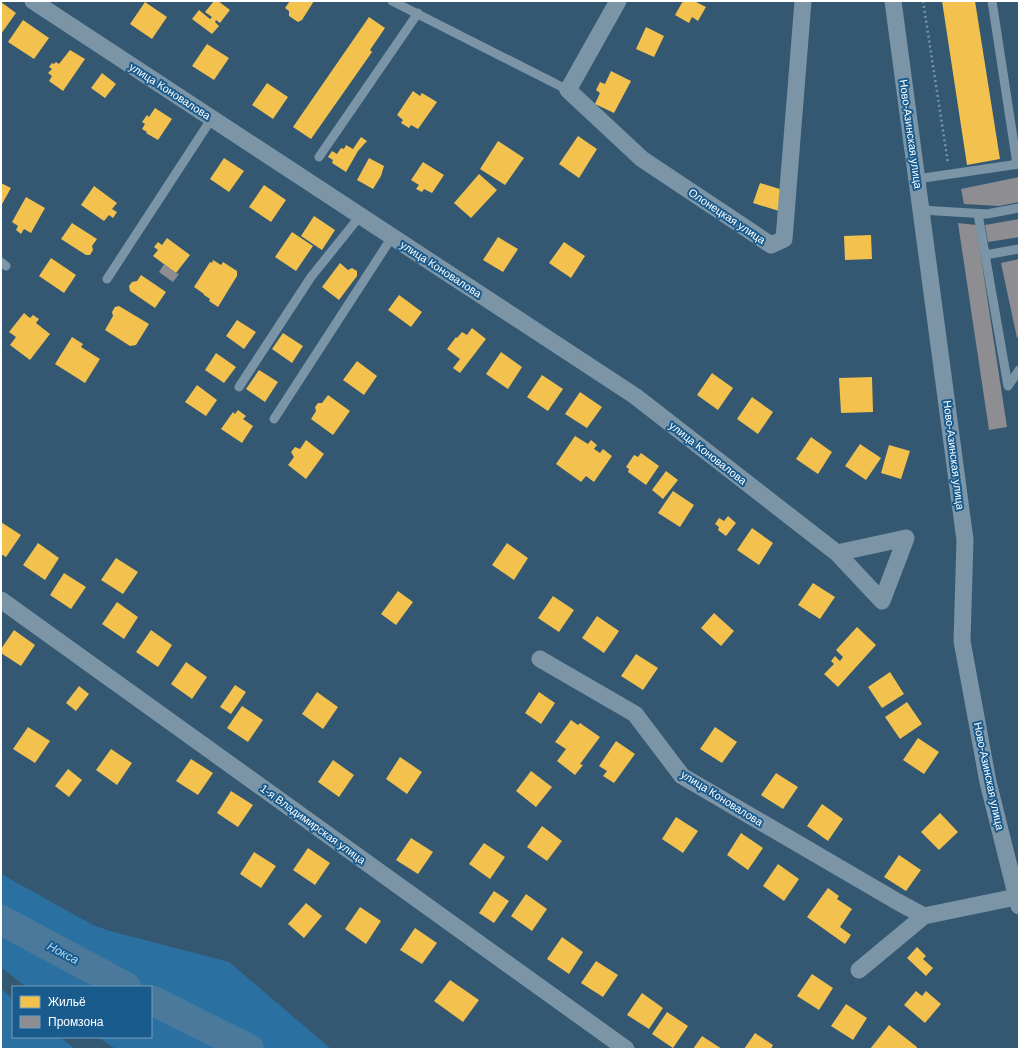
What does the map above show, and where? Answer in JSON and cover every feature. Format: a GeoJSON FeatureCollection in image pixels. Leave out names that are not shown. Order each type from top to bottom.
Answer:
{"type":"FeatureCollection","features":[{"type":"Feature","properties":{"kind":"street","name":"улица Коновалова"},"geometry":{"type":"LineString","coordinates":[[33,1],[635,396],[838,553]]}},
{"type":"Feature","properties":{"kind":"street"},"geometry":{"type":"LineString","coordinates":[[568,90],[618,1]]}},
{"type":"Feature","properties":{"kind":"street","name":"Олонецкая улица"},"geometry":{"type":"LineString","coordinates":[[568,90],[642,159],[771,245],[784,239],[803,1]]}},
{"type":"Feature","properties":{"kind":"street","name":"Ново-Азинская улица"},"geometry":{"type":"LineString","coordinates":[[893,1],[965,540],[962,641],[988,782],[1018,902]]}},
{"type":"Feature","properties":{"kind":"street","name":"1-я Владимирская улица"},"geometry":{"type":"LineString","coordinates":[[1,600],[626,1049]]}},
{"type":"Feature","properties":{"kind":"street","name":"улица Коновалова"},"geometry":{"type":"LineString","coordinates":[[540,659],[635,714],[682,776],[924,916]]}},
{"type":"Feature","properties":{"kind":"street"},"geometry":{"type":"LineString","coordinates":[[859,970],[924,916],[1018,902]]}},
{"type":"Feature","properties":{"kind":"lane"},"geometry":{"type":"LineString","coordinates":[[392,1],[568,90]]}},
{"type":"Feature","properties":{"kind":"lane"},"geometry":{"type":"LineString","coordinates":[[917,180],[1018,164],[992,1]]}},
{"type":"Feature","properties":{"kind":"lane"},"geometry":{"type":"LineString","coordinates":[[319,157],[418,13]]}},
{"type":"Feature","properties":{"kind":"lane"},"geometry":{"type":"LineString","coordinates":[[107,279],[212,118]]}},
{"type":"Feature","properties":{"kind":"lane"},"geometry":{"type":"LineString","coordinates":[[922,210],[986,214],[1019,208]]}},
{"type":"Feature","properties":{"kind":"lane"},"geometry":{"type":"LineString","coordinates":[[978,214],[1008,386],[1019,370]]}},
{"type":"Feature","properties":{"kind":"lane"},"geometry":{"type":"LineString","coordinates":[[239,387],[311,277],[360,216]]}},
{"type":"Feature","properties":{"kind":"lane"},"geometry":{"type":"LineString","coordinates":[[274,419],[392,237]]}},
{"type":"Feature","properties":{"kind":"lane"},"geometry":{"type":"LineString","coordinates":[[985,255],[1019,249]]}},
{"type":"Feature","properties":{"kind":"path"},"geometry":{"type":"LineString","coordinates":[[923,1],[950,174]]}},
{"type":"Feature","properties":{"kind":"shaded area"},"geometry":{"type":"Polygon","coordinates":[[[1,874],[93,925],[110,931],[229,962],[331,1049],[116,1049],[99,1038],[152,1038],[152,986],[25,986],[1,967],[1,874]]]}},
{"type":"Feature","properties":{"kind":"shaded area"},"geometry":{"type":"Polygon","coordinates":[[[1,989],[12,998],[12,1038],[61,1038],[75,1049],[1,1049],[1,989]]]}},
{"type":"Feature","properties":{"kind":"building: Жильё"},"geometry":{"type":"Polygon","coordinates":[[[214,1],[218,1],[230,10],[220,23],[216,20],[215,22],[219,26],[212,34],[192,19],[199,10],[210,19],[212,17],[205,12],[214,1]]]}},
{"type":"Feature","properties":{"kind":"building: Жильё"},"geometry":{"type":"Polygon","coordinates":[[[290,1],[314,1],[302,20],[298,22],[289,16],[289,11],[285,8],[290,1]]]}},
{"type":"Feature","properties":{"kind":"building: Жильё"},"geometry":{"type":"Polygon","coordinates":[[[683,1],[694,1],[706,7],[698,21],[692,17],[689,23],[675,15],[683,1]]]}},
{"type":"Feature","properties":{"kind":"building: Жильё"},"geometry":{"type":"Polygon","coordinates":[[[942,1],[975,1],[1000,159],[967,165],[942,1]]]}},
{"type":"Feature","properties":{"kind":"building: Жильё"},"geometry":{"type":"Polygon","coordinates":[[[1,2],[16,13],[1,34],[1,2]]]}},
{"type":"Feature","properties":{"kind":"building: Жильё"},"geometry":{"type":"Polygon","coordinates":[[[145,2],[167,17],[152,39],[130,24],[145,2]]]}},
{"type":"Feature","properties":{"kind":"building: Жильё"},"geometry":{"type":"Polygon","coordinates":[[[369,17],[385,28],[370,50],[372,52],[311,139],[293,127],[369,17]]]}},
{"type":"Feature","properties":{"kind":"building: Жильё"},"geometry":{"type":"Polygon","coordinates":[[[23,20],[49,38],[34,59],[8,42],[23,20]]]}},
{"type":"Feature","properties":{"kind":"building: Жильё"},"geometry":{"type":"Polygon","coordinates":[[[646,27],[664,36],[654,57],[636,49],[646,27]]]}},
{"type":"Feature","properties":{"kind":"building: Жильё"},"geometry":{"type":"Polygon","coordinates":[[[207,44],[229,58],[214,80],[192,66],[207,44]]]}},
{"type":"Feature","properties":{"kind":"building: Жильё"},"geometry":{"type":"Polygon","coordinates":[[[70,50],[85,59],[63,91],[49,81],[52,76],[48,73],[52,69],[49,67],[52,63],[54,64],[56,62],[59,64],[70,50]]]}},
{"type":"Feature","properties":{"kind":"building: Жильё"},"geometry":{"type":"Polygon","coordinates":[[[611,71],[631,81],[614,113],[595,104],[600,93],[596,90],[600,82],[605,84],[611,71]]]}},
{"type":"Feature","properties":{"kind":"building: Жильё"},"geometry":{"type":"Polygon","coordinates":[[[102,73],[116,84],[105,98],[91,88],[102,73]]]}},
{"type":"Feature","properties":{"kind":"building: Жильё"},"geometry":{"type":"Polygon","coordinates":[[[267,83],[288,97],[273,119],[252,105],[267,83]]]}},
{"type":"Feature","properties":{"kind":"building: Жильё"},"geometry":{"type":"Polygon","coordinates":[[[413,91],[420,96],[422,93],[437,102],[418,129],[411,125],[409,128],[401,123],[403,120],[397,115],[413,91]]]}},
{"type":"Feature","properties":{"kind":"building: Жильё"},"geometry":{"type":"Polygon","coordinates":[[[155,108],[172,119],[158,140],[142,129],[145,124],[142,122],[147,115],[149,117],[155,108]]]}},
{"type":"Feature","properties":{"kind":"building: Жильё"},"geometry":{"type":"Polygon","coordinates":[[[578,136],[597,149],[579,178],[559,164],[578,136]]]}},
{"type":"Feature","properties":{"kind":"building: Жильё"},"geometry":{"type":"Polygon","coordinates":[[[361,137],[367,141],[358,151],[346,172],[332,163],[333,160],[328,157],[332,151],[337,154],[341,148],[344,149],[346,145],[353,149],[361,137]]]}},
{"type":"Feature","properties":{"kind":"building: Жильё"},"geometry":{"type":"Polygon","coordinates":[[[498,141],[524,158],[505,185],[480,169],[498,141]]]}},
{"type":"Feature","properties":{"kind":"building: Жильё"},"geometry":{"type":"Polygon","coordinates":[[[224,158],[244,171],[229,192],[210,179],[224,158]]]}},
{"type":"Feature","properties":{"kind":"building: Жильё"},"geometry":{"type":"Polygon","coordinates":[[[369,158],[384,166],[381,176],[373,189],[357,180],[369,158]]]}},
{"type":"Feature","properties":{"kind":"building: Жильё"},"geometry":{"type":"Polygon","coordinates":[[[423,162],[444,175],[432,193],[424,189],[422,192],[416,189],[419,185],[411,180],[423,162]]]}},
{"type":"Feature","properties":{"kind":"building: Жильё"},"geometry":{"type":"Polygon","coordinates":[[[479,174],[497,190],[471,218],[454,203],[479,174]]]}},
{"type":"Feature","properties":{"kind":"building: Жильё"},"geometry":{"type":"Polygon","coordinates":[[[1,183],[11,188],[1,206],[1,183]]]}},
{"type":"Feature","properties":{"kind":"building: Жильё"},"geometry":{"type":"Polygon","coordinates":[[[760,183],[786,191],[779,211],[753,203],[760,183]]]}},
{"type":"Feature","properties":{"kind":"building: Жильё"},"geometry":{"type":"Polygon","coordinates":[[[264,185],[286,200],[271,222],[249,207],[264,185]]]}},
{"type":"Feature","properties":{"kind":"building: Жильё"},"geometry":{"type":"Polygon","coordinates":[[[94,186],[117,203],[112,209],[117,212],[113,218],[109,215],[104,221],[81,205],[94,186]]]}},
{"type":"Feature","properties":{"kind":"building: Жильё"},"geometry":{"type":"Polygon","coordinates":[[[26,197],[45,208],[31,233],[24,229],[21,234],[16,230],[18,226],[12,222],[26,197]]]}},
{"type":"Feature","properties":{"kind":"building: Жильё"},"geometry":{"type":"Polygon","coordinates":[[[314,216],[335,230],[322,250],[301,236],[314,216]]]}},
{"type":"Feature","properties":{"kind":"building: Жильё"},"geometry":{"type":"Polygon","coordinates":[[[72,223],[97,239],[92,246],[93,250],[90,255],[86,255],[61,239],[72,223]]]}},
{"type":"Feature","properties":{"kind":"building: Жильё"},"geometry":{"type":"Polygon","coordinates":[[[292,232],[313,246],[296,271],[275,257],[292,232]]]}},
{"type":"Feature","properties":{"kind":"building: Жильё"},"geometry":{"type":"Polygon","coordinates":[[[871,235],[872,259],[845,260],[844,236],[871,235]]]}},
{"type":"Feature","properties":{"kind":"building: Жильё"},"geometry":{"type":"Polygon","coordinates":[[[498,237],[518,249],[503,272],[483,260],[498,237]]]}},
{"type":"Feature","properties":{"kind":"building: Жильё"},"geometry":{"type":"Polygon","coordinates":[[[167,238],[190,255],[176,273],[153,256],[158,250],[154,247],[158,242],[162,245],[167,238]]]}},
{"type":"Feature","properties":{"kind":"building: Жильё"},"geometry":{"type":"Polygon","coordinates":[[[564,242],[585,256],[571,278],[549,263],[564,242]]]}},
{"type":"Feature","properties":{"kind":"building: Жильё"},"geometry":{"type":"Polygon","coordinates":[[[51,258],[76,275],[64,293],[39,276],[51,258]]]}},
{"type":"Feature","properties":{"kind":"building: Жильё"},"geometry":{"type":"Polygon","coordinates":[[[213,260],[221,265],[223,262],[237,271],[237,276],[218,307],[194,287],[210,262],[212,263],[213,260]]]}},
{"type":"Feature","properties":{"kind":"building: Жильё"},"geometry":{"type":"Polygon","coordinates":[[[340,263],[348,270],[352,268],[357,271],[357,276],[339,300],[322,287],[340,263]]]}},
{"type":"Feature","properties":{"kind":"building: Жильё"},"geometry":{"type":"Polygon","coordinates":[[[141,275],[166,292],[155,308],[130,291],[129,286],[132,282],[137,281],[141,275]]]}},
{"type":"Feature","properties":{"kind":"building: Жильё"},"geometry":{"type":"Polygon","coordinates":[[[399,295],[422,312],[411,327],[388,310],[399,295]]]}},
{"type":"Feature","properties":{"kind":"building: Жильё"},"geometry":{"type":"Polygon","coordinates":[[[119,306],[149,324],[136,345],[130,346],[105,330],[113,316],[112,312],[115,307],[119,306]]]}},
{"type":"Feature","properties":{"kind":"building: Жильё"},"geometry":{"type":"Polygon","coordinates":[[[24,313],[30,318],[33,315],[39,319],[36,323],[50,334],[30,360],[10,345],[16,337],[9,332],[24,313]]]}},
{"type":"Feature","properties":{"kind":"building: Жильё"},"geometry":{"type":"Polygon","coordinates":[[[237,320],[256,332],[244,349],[226,336],[237,320]]]}},
{"type":"Feature","properties":{"kind":"building: Жильё"},"geometry":{"type":"Polygon","coordinates":[[[472,328],[486,339],[460,373],[453,368],[460,359],[447,349],[456,337],[457,338],[462,332],[467,335],[472,328]]]}},
{"type":"Feature","properties":{"kind":"building: Жильё"},"geometry":{"type":"Polygon","coordinates":[[[283,333],[303,346],[292,363],[272,349],[283,333]]]}},
{"type":"Feature","properties":{"kind":"building: Жильё"},"geometry":{"type":"Polygon","coordinates":[[[72,337],[83,344],[81,347],[100,359],[85,383],[55,364],[72,337]]]}},
{"type":"Feature","properties":{"kind":"building: Жильё"},"geometry":{"type":"Polygon","coordinates":[[[501,352],[522,367],[508,389],[486,374],[501,352]]]}},
{"type":"Feature","properties":{"kind":"building: Жильё"},"geometry":{"type":"Polygon","coordinates":[[[216,353],[236,367],[224,383],[205,370],[216,353]]]}},
{"type":"Feature","properties":{"kind":"building: Жильё"},"geometry":{"type":"Polygon","coordinates":[[[357,361],[377,376],[364,395],[343,380],[357,361]]]}},
{"type":"Feature","properties":{"kind":"building: Жильё"},"geometry":{"type":"Polygon","coordinates":[[[259,370],[278,382],[265,402],[246,389],[259,370]]]}},
{"type":"Feature","properties":{"kind":"building: Жильё"},"geometry":{"type":"Polygon","coordinates":[[[712,373],[733,388],[718,410],[697,395],[712,373]]]}},
{"type":"Feature","properties":{"kind":"building: Жильё"},"geometry":{"type":"Polygon","coordinates":[[[542,375],[563,389],[548,411],[527,397],[542,375]]]}},
{"type":"Feature","properties":{"kind":"building: Жильё"},"geometry":{"type":"Polygon","coordinates":[[[872,377],[873,412],[841,413],[839,378],[872,377]]]}},
{"type":"Feature","properties":{"kind":"building: Жильё"},"geometry":{"type":"Polygon","coordinates":[[[197,385],[217,400],[206,416],[185,402],[197,385]]]}},
{"type":"Feature","properties":{"kind":"building: Жильё"},"geometry":{"type":"Polygon","coordinates":[[[580,392],[602,407],[587,428],[565,414],[580,392]]]}},
{"type":"Feature","properties":{"kind":"building: Жильё"},"geometry":{"type":"Polygon","coordinates":[[[328,395],[350,411],[333,435],[311,419],[316,411],[315,407],[318,403],[322,403],[328,395]]]}},
{"type":"Feature","properties":{"kind":"building: Жильё"},"geometry":{"type":"Polygon","coordinates":[[[752,397],[773,412],[758,434],[737,419],[752,397]]]}},
{"type":"Feature","properties":{"kind":"building: Жильё"},"geometry":{"type":"Polygon","coordinates":[[[238,410],[246,416],[243,419],[253,426],[242,443],[221,429],[233,412],[235,414],[238,410]]]}},
{"type":"Feature","properties":{"kind":"building: Жильё"},"geometry":{"type":"Polygon","coordinates":[[[575,436],[588,444],[591,440],[597,445],[594,449],[600,453],[603,449],[612,456],[594,482],[586,476],[581,482],[556,464],[575,436]]]}},
{"type":"Feature","properties":{"kind":"building: Жильё"},"geometry":{"type":"Polygon","coordinates":[[[811,437],[832,452],[818,474],[796,459],[811,437]]]}},
{"type":"Feature","properties":{"kind":"building: Жильё"},"geometry":{"type":"Polygon","coordinates":[[[306,440],[324,454],[306,479],[288,465],[294,457],[291,452],[295,447],[300,449],[306,440]]]}},
{"type":"Feature","properties":{"kind":"building: Жильё"},"geometry":{"type":"Polygon","coordinates":[[[860,444],[881,458],[866,480],[845,466],[860,444]]]}},
{"type":"Feature","properties":{"kind":"building: Жильё"},"geometry":{"type":"Polygon","coordinates":[[[889,445],[910,451],[901,479],[881,473],[889,445]]]}},
{"type":"Feature","properties":{"kind":"building: Жильё"},"geometry":{"type":"Polygon","coordinates":[[[641,453],[659,466],[646,485],[628,472],[629,469],[626,467],[634,455],[638,457],[641,453]]]}},
{"type":"Feature","properties":{"kind":"building: Жильё"},"geometry":{"type":"Polygon","coordinates":[[[666,471],[678,480],[663,499],[652,490],[666,471]]]}},
{"type":"Feature","properties":{"kind":"building: Жильё"},"geometry":{"type":"Polygon","coordinates":[[[673,491],[694,505],[680,527],[658,513],[673,491]]]}},
{"type":"Feature","properties":{"kind":"building: Жильё"},"geometry":{"type":"Polygon","coordinates":[[[728,516],[736,523],[726,536],[718,530],[719,527],[715,524],[719,518],[724,521],[728,516]]]}},
{"type":"Feature","properties":{"kind":"building: Жильё"},"geometry":{"type":"Polygon","coordinates":[[[1,522],[21,535],[6,557],[1,554],[1,522]]]}},
{"type":"Feature","properties":{"kind":"building: Жильё"},"geometry":{"type":"Polygon","coordinates":[[[752,528],[773,543],[759,565],[737,550],[752,528]]]}},
{"type":"Feature","properties":{"kind":"building: Жильё"},"geometry":{"type":"Polygon","coordinates":[[[38,543],[59,558],[45,580],[23,565],[38,543]]]}},
{"type":"Feature","properties":{"kind":"building: Жильё"},"geometry":{"type":"Polygon","coordinates":[[[507,543],[528,558],[514,580],[492,565],[507,543]]]}},
{"type":"Feature","properties":{"kind":"building: Жильё"},"geometry":{"type":"Polygon","coordinates":[[[116,558],[138,572],[123,594],[101,580],[116,558]]]}},
{"type":"Feature","properties":{"kind":"building: Жильё"},"geometry":{"type":"Polygon","coordinates":[[[64,573],[86,587],[71,609],[50,595],[64,573]]]}},
{"type":"Feature","properties":{"kind":"building: Жильё"},"geometry":{"type":"Polygon","coordinates":[[[813,583],[835,597],[820,619],[798,605],[813,583]]]}},
{"type":"Feature","properties":{"kind":"building: Жильё"},"geometry":{"type":"Polygon","coordinates":[[[398,591],[413,602],[396,625],[381,614],[398,591]]]}},
{"type":"Feature","properties":{"kind":"building: Жильё"},"geometry":{"type":"Polygon","coordinates":[[[553,596],[574,610],[559,632],[538,618],[553,596]]]}},
{"type":"Feature","properties":{"kind":"building: Жильё"},"geometry":{"type":"Polygon","coordinates":[[[117,602],[138,617],[124,639],[102,624],[117,602]]]}},
{"type":"Feature","properties":{"kind":"building: Жильё"},"geometry":{"type":"Polygon","coordinates":[[[714,613],[734,631],[721,646],[701,628],[714,613]]]}},
{"type":"Feature","properties":{"kind":"building: Жильё"},"geometry":{"type":"Polygon","coordinates":[[[597,616],[619,631],[604,653],[582,638],[597,616]]]}},
{"type":"Feature","properties":{"kind":"building: Жильё"},"geometry":{"type":"Polygon","coordinates":[[[857,627],[876,645],[838,687],[824,674],[834,664],[831,661],[835,656],[840,661],[843,657],[836,650],[857,627]]]}},
{"type":"Feature","properties":{"kind":"building: Жильё"},"geometry":{"type":"Polygon","coordinates":[[[14,630],[35,645],[21,666],[1,653],[1,649],[14,630]]]}},
{"type":"Feature","properties":{"kind":"building: Жильё"},"geometry":{"type":"Polygon","coordinates":[[[151,630],[172,645],[158,667],[136,652],[151,630]]]}},
{"type":"Feature","properties":{"kind":"building: Жильё"},"geometry":{"type":"Polygon","coordinates":[[[636,654],[658,668],[643,690],[621,676],[636,654]]]}},
{"type":"Feature","properties":{"kind":"building: Жильё"},"geometry":{"type":"Polygon","coordinates":[[[186,662],[207,677],[192,699],[171,684],[186,662]]]}},
{"type":"Feature","properties":{"kind":"building: Жильё"},"geometry":{"type":"Polygon","coordinates":[[[890,672],[904,694],[882,708],[868,687],[890,672]]]}},
{"type":"Feature","properties":{"kind":"building: Жильё"},"geometry":{"type":"Polygon","coordinates":[[[235,685],[246,692],[231,714],[220,707],[235,685]]]}},
{"type":"Feature","properties":{"kind":"building: Жильё"},"geometry":{"type":"Polygon","coordinates":[[[79,686],[89,694],[76,711],[66,703],[79,686]]]}},
{"type":"Feature","properties":{"kind":"building: Жильё"},"geometry":{"type":"Polygon","coordinates":[[[317,692],[338,707],[323,729],[302,714],[317,692]]]}},
{"type":"Feature","properties":{"kind":"building: Жильё"},"geometry":{"type":"Polygon","coordinates":[[[539,692],[555,703],[541,724],[525,713],[539,692]]]}},
{"type":"Feature","properties":{"kind":"building: Жильё"},"geometry":{"type":"Polygon","coordinates":[[[907,702],[922,724],[900,739],[885,717],[907,702]]]}},
{"type":"Feature","properties":{"kind":"building: Жильё"},"geometry":{"type":"Polygon","coordinates":[[[242,706],[263,720],[248,742],[227,728],[242,706]]]}},
{"type":"Feature","properties":{"kind":"building: Жильё"},"geometry":{"type":"Polygon","coordinates":[[[571,720],[578,725],[580,723],[600,737],[580,764],[583,765],[575,775],[557,761],[566,749],[555,742],[571,720]]]}},
{"type":"Feature","properties":{"kind":"building: Жильё"},"geometry":{"type":"Polygon","coordinates":[[[28,727],[50,741],[35,763],[13,749],[28,727]]]}},
{"type":"Feature","properties":{"kind":"building: Жильё"},"geometry":{"type":"Polygon","coordinates":[[[715,727],[737,742],[722,763],[700,749],[715,727]]]}},
{"type":"Feature","properties":{"kind":"building: Жильё"},"geometry":{"type":"Polygon","coordinates":[[[918,738],[939,752],[924,774],[903,760],[918,738]]]}},
{"type":"Feature","properties":{"kind":"building: Жильё"},"geometry":{"type":"Polygon","coordinates":[[[616,741],[635,754],[614,783],[603,776],[607,771],[599,766],[616,741]]]}},
{"type":"Feature","properties":{"kind":"building: Жильё"},"geometry":{"type":"Polygon","coordinates":[[[111,749],[132,763],[117,785],[96,770],[111,749]]]}},
{"type":"Feature","properties":{"kind":"building: Жильё"},"geometry":{"type":"Polygon","coordinates":[[[400,757],[422,772],[407,794],[386,779],[400,757]]]}},
{"type":"Feature","properties":{"kind":"building: Жильё"},"geometry":{"type":"Polygon","coordinates":[[[191,759],[213,773],[198,795],[176,781],[191,759]]]}},
{"type":"Feature","properties":{"kind":"building: Жильё"},"geometry":{"type":"Polygon","coordinates":[[[333,760],[354,775],[339,797],[318,782],[333,760]]]}},
{"type":"Feature","properties":{"kind":"building: Жильё"},"geometry":{"type":"Polygon","coordinates":[[[68,769],[82,780],[69,797],[55,786],[68,769]]]}},
{"type":"Feature","properties":{"kind":"building: Жильё"},"geometry":{"type":"Polygon","coordinates":[[[531,771],[552,787],[536,807],[516,791],[531,771]]]}},
{"type":"Feature","properties":{"kind":"building: Жильё"},"geometry":{"type":"Polygon","coordinates":[[[776,773],[798,787],[783,809],[761,795],[776,773]]]}},
{"type":"Feature","properties":{"kind":"building: Жильё"},"geometry":{"type":"Polygon","coordinates":[[[231,791],[253,805],[238,827],[217,813],[231,791]]]}},
{"type":"Feature","properties":{"kind":"building: Жильё"},"geometry":{"type":"Polygon","coordinates":[[[822,804],[843,819],[828,841],[807,826],[822,804]]]}},
{"type":"Feature","properties":{"kind":"building: Жильё"},"geometry":{"type":"Polygon","coordinates":[[[940,813],[958,832],[939,850],[921,832],[940,813]]]}},
{"type":"Feature","properties":{"kind":"building: Жильё"},"geometry":{"type":"Polygon","coordinates":[[[676,817],[698,831],[683,853],[662,839],[676,817]]]}},
{"type":"Feature","properties":{"kind":"building: Жильё"},"geometry":{"type":"Polygon","coordinates":[[[542,826],[562,841],[547,861],[527,847],[542,826]]]}},
{"type":"Feature","properties":{"kind":"building: Жильё"},"geometry":{"type":"Polygon","coordinates":[[[741,833],[763,848],[748,870],[727,855],[741,833]]]}},
{"type":"Feature","properties":{"kind":"building: Жильё"},"geometry":{"type":"Polygon","coordinates":[[[411,838],[433,852],[418,874],[396,860],[411,838]]]}},
{"type":"Feature","properties":{"kind":"building: Жильё"},"geometry":{"type":"Polygon","coordinates":[[[484,843],[505,857],[490,879],[469,864],[484,843]]]}},
{"type":"Feature","properties":{"kind":"building: Жильё"},"geometry":{"type":"Polygon","coordinates":[[[308,848],[330,863],[315,885],[293,870],[308,848]]]}},
{"type":"Feature","properties":{"kind":"building: Жильё"},"geometry":{"type":"Polygon","coordinates":[[[254,852],[276,866],[261,888],[240,874],[254,852]]]}},
{"type":"Feature","properties":{"kind":"building: Жильё"},"geometry":{"type":"Polygon","coordinates":[[[899,855],[921,870],[906,891],[884,877],[899,855]]]}},
{"type":"Feature","properties":{"kind":"building: Жильё"},"geometry":{"type":"Polygon","coordinates":[[[778,864],[799,879],[784,901],[763,886],[778,864]]]}},
{"type":"Feature","properties":{"kind":"building: Жильё"},"geometry":{"type":"Polygon","coordinates":[[[828,888],[839,896],[837,899],[852,909],[840,927],[851,935],[845,944],[807,917],[828,888]]]}},
{"type":"Feature","properties":{"kind":"building: Жильё"},"geometry":{"type":"Polygon","coordinates":[[[494,891],[509,901],[494,923],[479,913],[494,891]]]}},
{"type":"Feature","properties":{"kind":"building: Жильё"},"geometry":{"type":"Polygon","coordinates":[[[526,894],[547,909],[532,931],[511,916],[526,894]]]}},
{"type":"Feature","properties":{"kind":"building: Жильё"},"geometry":{"type":"Polygon","coordinates":[[[306,903],[322,916],[304,938],[288,924],[306,903]]]}},
{"type":"Feature","properties":{"kind":"building: Жильё"},"geometry":{"type":"Polygon","coordinates":[[[360,907],[381,921],[366,944],[345,929],[360,907]]]}},
{"type":"Feature","properties":{"kind":"building: Жильё"},"geometry":{"type":"Polygon","coordinates":[[[415,928],[437,943],[422,964],[400,950],[415,928]]]}},
{"type":"Feature","properties":{"kind":"building: Жильё"},"geometry":{"type":"Polygon","coordinates":[[[562,937],[583,952],[569,974],[547,959],[562,937]]]}},
{"type":"Feature","properties":{"kind":"building: Жильё"},"geometry":{"type":"Polygon","coordinates":[[[917,947],[926,956],[923,959],[933,968],[926,976],[907,958],[917,947]]]}},
{"type":"Feature","properties":{"kind":"building: Жильё"},"geometry":{"type":"Polygon","coordinates":[[[596,961],[618,975],[603,997],[581,983],[596,961]]]}},
{"type":"Feature","properties":{"kind":"building: Жильё"},"geometry":{"type":"Polygon","coordinates":[[[812,974],[833,988],[819,1010],[797,996],[812,974]]]}},
{"type":"Feature","properties":{"kind":"building: Жильё"},"geometry":{"type":"Polygon","coordinates":[[[450,980],[479,1000],[463,1022],[434,1001],[450,980]]]}},
{"type":"Feature","properties":{"kind":"building: Жильё"},"geometry":{"type":"Polygon","coordinates":[[[916,991],[922,996],[926,991],[941,1004],[925,1023],[904,1005],[916,991]]]}},
{"type":"Feature","properties":{"kind":"building: Жильё"},"geometry":{"type":"Polygon","coordinates":[[[642,993],[663,1008],[649,1029],[627,1015],[642,993]]]}},
{"type":"Feature","properties":{"kind":"building: Жильё"},"geometry":{"type":"Polygon","coordinates":[[[846,1004],[867,1018],[853,1040],[831,1026],[846,1004]]]}},
{"type":"Feature","properties":{"kind":"building: Жильё"},"geometry":{"type":"Polygon","coordinates":[[[667,1012],[688,1026],[673,1048],[652,1034],[667,1012]]]}},
{"type":"Feature","properties":{"kind":"building: Жильё"},"geometry":{"type":"Polygon","coordinates":[[[889,1025],[917,1047],[916,1049],[870,1049],[889,1025]]]}},
{"type":"Feature","properties":{"kind":"building: Жильё"},"geometry":{"type":"Polygon","coordinates":[[[755,1033],[773,1045],[771,1049],[744,1049],[755,1033]]]}},
{"type":"Feature","properties":{"kind":"building: Жильё"},"geometry":{"type":"Polygon","coordinates":[[[702,1036],[722,1049],[693,1049],[702,1036]]]}},
{"type":"Feature","properties":{"kind":"building: Промзона"},"geometry":{"type":"Polygon","coordinates":[[[1019,177],[1019,202],[999,206],[964,204],[961,189],[1019,177]]]}},
{"type":"Feature","properties":{"kind":"building: Промзона"},"geometry":{"type":"Polygon","coordinates":[[[1019,219],[1019,237],[988,242],[985,225],[1019,219]]]}},
{"type":"Feature","properties":{"kind":"building: Промзона"},"geometry":{"type":"Polygon","coordinates":[[[958,223],[976,225],[1007,427],[989,430],[958,223]]]}},
{"type":"Feature","properties":{"kind":"building: Промзона"},"geometry":{"type":"Polygon","coordinates":[[[1019,259],[1019,338],[1017,338],[1001,263],[1019,259]]]}},
{"type":"Feature","properties":{"kind":"building: Промзона"},"geometry":{"type":"Polygon","coordinates":[[[164,264],[179,274],[173,282],[159,272],[164,264]]]}},
{"type":"Feature","properties":{"kind":"waterway","name":"Нокса"},"geometry":{"type":"LineString","coordinates":[[1,920],[124,986]]}},
{"type":"Feature","properties":{"kind":"waterway","name":"Нокса"},"geometry":{"type":"LineString","coordinates":[[152,1000],[249,1049]]}}]}
